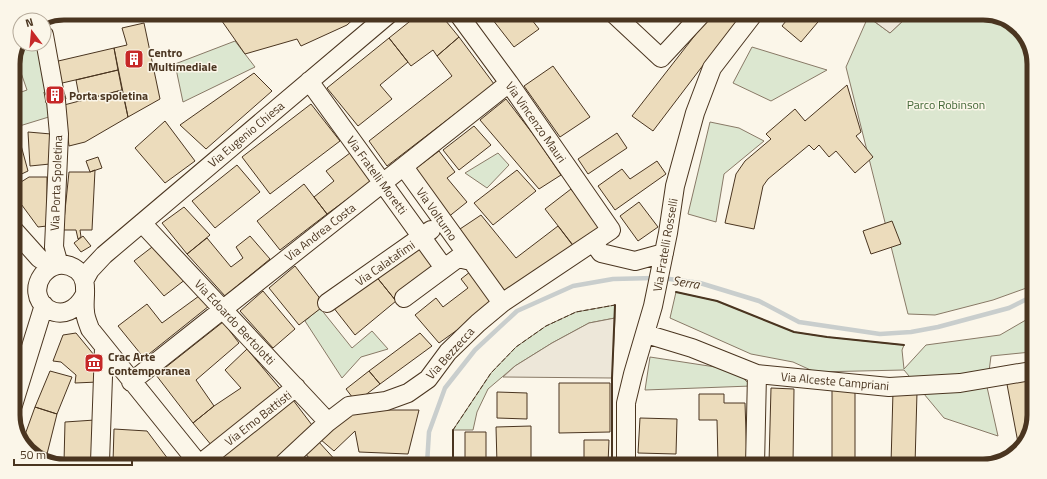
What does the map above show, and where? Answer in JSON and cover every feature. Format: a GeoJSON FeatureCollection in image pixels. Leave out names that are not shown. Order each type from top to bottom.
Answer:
{"type":"FeatureCollection","features":[{"type":"Feature","properties":{"kind":"street","name":"Via Eugenio Chiesa"},"geometry":{"type":"LineString","coordinates":[[84,289],[90,270],[104,255],[382,20]]}},
{"type":"Feature","properties":{"kind":"street","name":"Via Vincenzo Mauri"},"geometry":{"type":"LineString","coordinates":[[463,20],[509,83],[611,230]]}},
{"type":"Feature","properties":{"kind":"street"},"geometry":{"type":"LineString","coordinates":[[620,20],[661,58],[696,20]]}},
{"type":"Feature","properties":{"kind":"street","name":"Via Fratelli Rosselli"},"geometry":{"type":"LineString","coordinates":[[626,459],[626,403],[653,306],[663,260],[675,186],[695,113],[712,68],[748,20]]}},
{"type":"Feature","properties":{"kind":"street","name":"Via Porta Spoletina"},"geometry":{"type":"LineString","coordinates":[[47,52],[55,95],[59,134],[54,247],[55,269]]}},
{"type":"Feature","properties":{"kind":"street","name":"Via Fratelli Moretti"},"geometry":{"type":"LineString","coordinates":[[309,81],[444,268]]}},
{"type":"Feature","properties":{"kind":"street","name":"Via Andrea Costa"},"geometry":{"type":"LineString","coordinates":[[131,382],[509,83]]}},
{"type":"Feature","properties":{"kind":"street","name":"Via Volturno"},"geometry":{"type":"LineString","coordinates":[[404,166],[502,303]]}},
{"type":"Feature","properties":{"kind":"street","name":"Via Calatafimi"},"geometry":{"type":"LineString","coordinates":[[327,303],[443,222]]}},
{"type":"Feature","properties":{"kind":"street","name":"Via Edoardo Bertolotti"},"geometry":{"type":"LineString","coordinates":[[142,223],[328,422]]}},
{"type":"Feature","properties":{"kind":"street","name":"Via Bezzecca"},"geometry":{"type":"LineString","coordinates":[[288,459],[328,422],[349,406],[386,401],[408,393],[428,379],[448,352],[478,322],[502,303],[611,230]]}},
{"type":"Feature","properties":{"kind":"street"},"geometry":{"type":"LineString","coordinates":[[20,237],[39,258],[55,269],[76,269],[81,274],[84,289],[85,313],[90,329],[131,382],[195,459]]}},
{"type":"Feature","properties":{"kind":"street"},"geometry":{"type":"LineString","coordinates":[[593,242],[602,253],[635,261],[663,260]]}},
{"type":"Feature","properties":{"kind":"street","name":"Via Eugenio Chiesa"},"geometry":{"type":"LineString","coordinates":[[55,269],[83,263],[104,255]]}},
{"type":"Feature","properties":{"kind":"street","name":"Via Volturno"},"geometry":{"type":"LineString","coordinates":[[404,298],[458,258],[471,261]]}},
{"type":"Feature","properties":{"kind":"street"},"geometry":{"type":"LineString","coordinates":[[55,269],[38,284],[40,299],[52,309],[74,318],[90,329]]}},
{"type":"Feature","properties":{"kind":"street"},"geometry":{"type":"LineString","coordinates":[[52,309],[68,312],[75,309],[80,303],[84,289]]}},
{"type":"Feature","properties":{"kind":"street"},"geometry":{"type":"LineString","coordinates":[[20,388],[52,309]]}},
{"type":"Feature","properties":{"kind":"street","name":"Via Alceste Campriani"},"geometry":{"type":"LineString","coordinates":[[646,334],[692,348],[757,374],[889,387],[960,383],[1027,372]]}},
{"type":"Feature","properties":{"kind":"street"},"geometry":{"type":"LineString","coordinates":[[100,459],[104,348]]}},
{"type":"Feature","properties":{"kind":"street"},"geometry":{"type":"LineString","coordinates":[[755,459],[757,374]]}},
{"type":"Feature","properties":{"kind":"street","name":"Via Emo Battisti"},"geometry":{"type":"LineString","coordinates":[[206,459],[296,387]]}},
{"type":"Feature","properties":{"kind":"green space","name":"Parco Robinson"},"geometry":{"type":"Polygon","coordinates":[[[867,20],[872,20],[890,33],[904,20],[992,21],[1000,23],[1010,29],[1020,40],[1025,50],[1027,61],[1027,288],[993,300],[935,315],[908,314],[846,67],[867,20]]]}},
{"type":"Feature","properties":{"kind":"green space"},"geometry":{"type":"Polygon","coordinates":[[[235,41],[255,67],[183,102],[175,64],[235,41]]]}},
{"type":"Feature","properties":{"kind":"green space"},"geometry":{"type":"Polygon","coordinates":[[[752,47],[827,70],[771,101],[733,83],[752,47]]]}},
{"type":"Feature","properties":{"kind":"green space"},"geometry":{"type":"Polygon","coordinates":[[[21,52],[42,52],[52,116],[20,126],[20,92],[27,90],[20,70],[21,52]]]}},
{"type":"Feature","properties":{"kind":"green space"},"geometry":{"type":"Polygon","coordinates":[[[710,122],[739,128],[764,141],[724,174],[716,222],[688,214],[710,122]]]}},
{"type":"Feature","properties":{"kind":"green space"},"geometry":{"type":"Polygon","coordinates":[[[498,153],[509,165],[487,188],[465,173],[498,153]]]}},
{"type":"Feature","properties":{"kind":"green space"},"geometry":{"type":"Polygon","coordinates":[[[676,292],[717,301],[794,332],[904,345],[902,350],[904,369],[926,345],[1000,335],[1027,319],[1027,352],[991,356],[987,387],[998,436],[944,418],[904,370],[815,372],[793,362],[751,354],[670,318],[676,292]]]}},
{"type":"Feature","properties":{"kind":"green space"},"geometry":{"type":"Polygon","coordinates":[[[615,305],[615,318],[589,323],[552,343],[515,366],[488,389],[477,412],[473,430],[453,430],[491,373],[516,347],[546,326],[576,312],[615,305]]]}},
{"type":"Feature","properties":{"kind":"green space"},"geometry":{"type":"Polygon","coordinates":[[[320,308],[352,348],[372,331],[388,349],[361,357],[342,378],[305,321],[320,308]]]}},
{"type":"Feature","properties":{"kind":"green space"},"geometry":{"type":"Polygon","coordinates":[[[650,357],[735,370],[751,386],[645,390],[650,357]]]}},
{"type":"Feature","properties":{"kind":"shaded area"},"geometry":{"type":"Polygon","coordinates":[[[872,20],[904,20],[890,33],[872,20]]]}},
{"type":"Feature","properties":{"kind":"shaded area"},"geometry":{"type":"Polygon","coordinates":[[[615,318],[612,378],[503,377],[515,366],[552,343],[589,323],[615,318]]]}},
{"type":"Feature","properties":{"kind":"building"},"geometry":{"type":"Polygon","coordinates":[[[221,20],[352,20],[347,25],[301,46],[297,39],[245,54],[221,20]]]}},
{"type":"Feature","properties":{"kind":"building"},"geometry":{"type":"Polygon","coordinates":[[[412,20],[445,20],[459,37],[437,56],[433,50],[411,66],[389,38],[412,20]]]}},
{"type":"Feature","properties":{"kind":"building"},"geometry":{"type":"Polygon","coordinates":[[[493,20],[532,20],[539,29],[514,47],[493,20]]]}},
{"type":"Feature","properties":{"kind":"building"},"geometry":{"type":"Polygon","coordinates":[[[707,20],[737,20],[653,131],[632,116],[707,20]]]}},
{"type":"Feature","properties":{"kind":"building"},"geometry":{"type":"Polygon","coordinates":[[[787,20],[820,20],[801,42],[782,26],[787,20]]]}},
{"type":"Feature","properties":{"kind":"building","name":"Centro Multimediale"},"geometry":{"type":"Polygon","coordinates":[[[144,23],[160,99],[128,117],[114,48],[127,45],[122,28],[144,23]]]}},
{"type":"Feature","properties":{"kind":"building"},"geometry":{"type":"Polygon","coordinates":[[[459,37],[494,84],[387,166],[369,141],[452,76],[437,56],[459,37]]]}},
{"type":"Feature","properties":{"kind":"building"},"geometry":{"type":"Polygon","coordinates":[[[389,38],[408,62],[380,85],[392,99],[358,126],[327,88],[389,38]]]}},
{"type":"Feature","properties":{"kind":"building"},"geometry":{"type":"Polygon","coordinates":[[[114,48],[118,70],[58,84],[54,62],[114,48]]]}},
{"type":"Feature","properties":{"kind":"building"},"geometry":{"type":"Polygon","coordinates":[[[553,66],[590,117],[560,137],[524,86],[553,66]]]}},
{"type":"Feature","properties":{"kind":"building"},"geometry":{"type":"Polygon","coordinates":[[[118,70],[122,90],[80,101],[76,80],[118,70]]]}},
{"type":"Feature","properties":{"kind":"building"},"geometry":{"type":"Polygon","coordinates":[[[254,73],[272,91],[206,149],[180,125],[254,73]]]}},
{"type":"Feature","properties":{"kind":"building"},"geometry":{"type":"Polygon","coordinates":[[[847,85],[861,132],[856,136],[873,157],[855,173],[836,151],[829,157],[819,145],[814,150],[809,145],[768,179],[763,186],[754,229],[725,223],[736,174],[745,161],[771,139],[766,134],[795,109],[805,121],[847,85]]]}},
{"type":"Feature","properties":{"kind":"building","name":"Porta spoletina"},"geometry":{"type":"Polygon","coordinates":[[[63,88],[66,99],[46,103],[44,92],[63,88]]]}},
{"type":"Feature","properties":{"kind":"building"},"geometry":{"type":"Polygon","coordinates":[[[122,90],[128,117],[85,142],[69,146],[64,105],[122,90]]]}},
{"type":"Feature","properties":{"kind":"building"},"geometry":{"type":"Polygon","coordinates":[[[506,99],[536,138],[561,175],[539,189],[480,120],[506,99]]]}},
{"type":"Feature","properties":{"kind":"building"},"geometry":{"type":"Polygon","coordinates":[[[311,104],[340,141],[270,194],[242,157],[311,104]]]}},
{"type":"Feature","properties":{"kind":"building"},"geometry":{"type":"Polygon","coordinates":[[[165,121],[195,161],[165,183],[135,148],[165,121]]]}},
{"type":"Feature","properties":{"kind":"building"},"geometry":{"type":"Polygon","coordinates":[[[474,126],[491,145],[459,170],[443,150],[474,126]]]}},
{"type":"Feature","properties":{"kind":"building"},"geometry":{"type":"Polygon","coordinates":[[[28,132],[51,134],[50,164],[30,166],[28,132]]]}},
{"type":"Feature","properties":{"kind":"building"},"geometry":{"type":"Polygon","coordinates":[[[617,133],[627,148],[588,174],[578,159],[617,133]]]}},
{"type":"Feature","properties":{"kind":"building"},"geometry":{"type":"Polygon","coordinates":[[[20,142],[28,171],[20,175],[20,142]]]}},
{"type":"Feature","properties":{"kind":"building"},"geometry":{"type":"Polygon","coordinates":[[[439,151],[455,172],[447,178],[467,202],[447,218],[411,172],[439,151]]]}},
{"type":"Feature","properties":{"kind":"building"},"geometry":{"type":"Polygon","coordinates":[[[350,153],[372,181],[327,214],[314,197],[334,181],[326,171],[350,153]]]}},
{"type":"Feature","properties":{"kind":"building"},"geometry":{"type":"Polygon","coordinates":[[[98,157],[102,168],[90,172],[86,161],[98,157]]]}},
{"type":"Feature","properties":{"kind":"building"},"geometry":{"type":"Polygon","coordinates":[[[657,161],[666,174],[615,210],[598,186],[622,169],[630,179],[657,161]]]}},
{"type":"Feature","properties":{"kind":"building"},"geometry":{"type":"Polygon","coordinates":[[[237,165],[260,192],[215,228],[192,201],[237,165]]]}},
{"type":"Feature","properties":{"kind":"building"},"geometry":{"type":"Polygon","coordinates":[[[95,170],[92,230],[80,230],[81,237],[78,239],[76,230],[63,230],[69,172],[90,172],[95,170]]]}},
{"type":"Feature","properties":{"kind":"building"},"geometry":{"type":"Polygon","coordinates":[[[517,170],[536,191],[493,225],[474,203],[517,170]]]}},
{"type":"Feature","properties":{"kind":"building"},"geometry":{"type":"Polygon","coordinates":[[[29,177],[47,177],[47,226],[38,227],[20,203],[20,183],[29,177]]]}},
{"type":"Feature","properties":{"kind":"building"},"geometry":{"type":"Polygon","coordinates":[[[304,184],[327,214],[280,250],[257,221],[304,184]]]}},
{"type":"Feature","properties":{"kind":"building"},"geometry":{"type":"Polygon","coordinates":[[[571,189],[602,229],[576,249],[545,209],[571,189]]]}},
{"type":"Feature","properties":{"kind":"building"},"geometry":{"type":"Polygon","coordinates":[[[639,202],[658,227],[638,241],[620,216],[639,202]]]}},
{"type":"Feature","properties":{"kind":"building"},"geometry":{"type":"Polygon","coordinates":[[[184,207],[210,235],[187,254],[162,223],[184,207]]]}},
{"type":"Feature","properties":{"kind":"building"},"geometry":{"type":"Polygon","coordinates":[[[481,215],[516,258],[558,226],[574,247],[504,296],[457,231],[481,215]]]}},
{"type":"Feature","properties":{"kind":"building"},"geometry":{"type":"Polygon","coordinates":[[[892,221],[901,244],[871,254],[863,231],[892,221]]]}},
{"type":"Feature","properties":{"kind":"building"},"geometry":{"type":"Polygon","coordinates":[[[83,236],[91,246],[81,252],[74,243],[83,236]]]}},
{"type":"Feature","properties":{"kind":"building"},"geometry":{"type":"Polygon","coordinates":[[[250,236],[270,259],[225,296],[187,254],[207,238],[231,267],[243,258],[236,247],[250,236]]]}},
{"type":"Feature","properties":{"kind":"building"},"geometry":{"type":"Polygon","coordinates":[[[156,244],[186,279],[164,296],[134,261],[156,244]]]}},
{"type":"Feature","properties":{"kind":"building"},"geometry":{"type":"Polygon","coordinates":[[[418,244],[437,271],[396,301],[375,275],[418,244]]]}},
{"type":"Feature","properties":{"kind":"building"},"geometry":{"type":"Polygon","coordinates":[[[295,266],[325,305],[299,325],[269,288],[295,266]]]}},
{"type":"Feature","properties":{"kind":"building"},"geometry":{"type":"Polygon","coordinates":[[[475,268],[499,300],[439,343],[415,315],[436,298],[443,307],[468,288],[461,279],[475,268]]]}},
{"type":"Feature","properties":{"kind":"building"},"geometry":{"type":"Polygon","coordinates":[[[375,275],[396,301],[355,335],[333,307],[375,275]]]}},
{"type":"Feature","properties":{"kind":"building"},"geometry":{"type":"Polygon","coordinates":[[[263,291],[295,329],[273,348],[240,311],[263,291]]]}},
{"type":"Feature","properties":{"kind":"building"},"geometry":{"type":"Polygon","coordinates":[[[199,296],[209,306],[144,358],[118,326],[147,304],[162,323],[199,296]]]}},
{"type":"Feature","properties":{"kind":"building"},"geometry":{"type":"Polygon","coordinates":[[[223,322],[239,343],[196,380],[214,406],[193,423],[156,375],[223,322]]]}},
{"type":"Feature","properties":{"kind":"building"},"geometry":{"type":"Polygon","coordinates":[[[76,333],[99,361],[98,382],[75,383],[76,375],[61,362],[53,361],[63,335],[76,333]]]}},
{"type":"Feature","properties":{"kind":"building"},"geometry":{"type":"Polygon","coordinates":[[[420,333],[432,346],[380,384],[369,371],[420,333]]]}},
{"type":"Feature","properties":{"kind":"building"},"geometry":{"type":"Polygon","coordinates":[[[247,349],[283,392],[212,446],[193,423],[214,406],[241,388],[225,370],[247,349]]]}},
{"type":"Feature","properties":{"kind":"building"},"geometry":{"type":"Polygon","coordinates":[[[50,371],[72,377],[57,414],[35,407],[50,371]]]}},
{"type":"Feature","properties":{"kind":"building"},"geometry":{"type":"Polygon","coordinates":[[[369,371],[380,384],[356,402],[346,389],[369,371]]]}},
{"type":"Feature","properties":{"kind":"building"},"geometry":{"type":"Polygon","coordinates":[[[1027,375],[1026,424],[1024,432],[1018,442],[1006,379],[1027,375]]]}},
{"type":"Feature","properties":{"kind":"building"},"geometry":{"type":"Polygon","coordinates":[[[559,383],[610,383],[610,432],[559,433],[559,383]]]}},
{"type":"Feature","properties":{"kind":"building"},"geometry":{"type":"Polygon","coordinates":[[[771,388],[794,389],[793,459],[769,459],[771,388]]]}},
{"type":"Feature","properties":{"kind":"building"},"geometry":{"type":"Polygon","coordinates":[[[832,390],[855,390],[855,459],[832,459],[832,390]]]}},
{"type":"Feature","properties":{"kind":"building"},"geometry":{"type":"Polygon","coordinates":[[[893,391],[917,392],[915,459],[891,459],[893,391]]]}},
{"type":"Feature","properties":{"kind":"building"},"geometry":{"type":"Polygon","coordinates":[[[497,392],[527,393],[527,419],[497,418],[497,392]]]}},
{"type":"Feature","properties":{"kind":"building"},"geometry":{"type":"Polygon","coordinates":[[[699,394],[724,394],[724,403],[745,403],[747,459],[718,459],[717,420],[699,420],[699,394]]]}},
{"type":"Feature","properties":{"kind":"building"},"geometry":{"type":"Polygon","coordinates":[[[293,400],[315,429],[277,459],[220,458],[293,400]]]}},
{"type":"Feature","properties":{"kind":"building"},"geometry":{"type":"Polygon","coordinates":[[[35,407],[57,414],[47,456],[37,450],[25,435],[35,407]]]}},
{"type":"Feature","properties":{"kind":"building"},"geometry":{"type":"Polygon","coordinates":[[[352,410],[419,410],[408,454],[359,452],[355,431],[334,451],[320,439],[352,410]]]}},
{"type":"Feature","properties":{"kind":"building"},"geometry":{"type":"Polygon","coordinates":[[[640,418],[677,419],[676,454],[638,453],[640,418]]]}},
{"type":"Feature","properties":{"kind":"building"},"geometry":{"type":"Polygon","coordinates":[[[95,420],[93,459],[64,459],[65,422],[95,420]]]}},
{"type":"Feature","properties":{"kind":"building"},"geometry":{"type":"Polygon","coordinates":[[[531,426],[531,459],[497,459],[496,427],[531,426]]]}},
{"type":"Feature","properties":{"kind":"building"},"geometry":{"type":"Polygon","coordinates":[[[114,429],[147,431],[168,459],[113,459],[114,429]]]}},
{"type":"Feature","properties":{"kind":"building"},"geometry":{"type":"Polygon","coordinates":[[[465,432],[486,432],[486,459],[465,459],[465,432]]]}},
{"type":"Feature","properties":{"kind":"building"},"geometry":{"type":"Polygon","coordinates":[[[584,440],[609,440],[608,459],[584,459],[584,440]]]}},
{"type":"Feature","properties":{"kind":"building"},"geometry":{"type":"Polygon","coordinates":[[[318,441],[334,459],[310,459],[305,453],[318,441]]]}},
{"type":"Feature","properties":{"kind":"waterway","name":"Serra"},"geometry":{"type":"LineString","coordinates":[[427,459],[429,432],[445,388],[475,350],[517,311],[573,286],[613,279],[654,278]]}},
{"type":"Feature","properties":{"kind":"waterway","name":"Serra"},"geometry":{"type":"LineString","coordinates":[[662,278],[700,283],[759,301],[799,322],[880,334],[911,332],[938,327],[1009,308],[1027,299]]}},
{"type":"Feature","properties":{"kind":"fence"},"geometry":{"type":"LineString","coordinates":[[453,430],[491,373],[516,347],[546,326],[576,312],[615,305]]}},
{"type":"Feature","properties":{"kind":"wall"},"geometry":{"type":"LineString","coordinates":[[676,292],[717,301],[794,332],[904,345]]}},
{"type":"Feature","properties":{"kind":"wall"},"geometry":{"type":"LineString","coordinates":[[612,459],[612,378],[615,305]]}},
{"type":"Feature","properties":{"kind":"wall"},"geometry":{"type":"LineString","coordinates":[[453,430],[453,459]]}},
{"type":"Feature","properties":{"kind":"place","name":"Centro Multimediale"},"geometry":{"type":"Point","coordinates":[134,59]}},
{"type":"Feature","properties":{"kind":"place","name":"Porta spoletina"},"geometry":{"type":"Point","coordinates":[55,95]}},
{"type":"Feature","properties":{"kind":"place","name":"Crac Arte Contemporanea"},"geometry":{"type":"Point","coordinates":[94,363]}}]}
